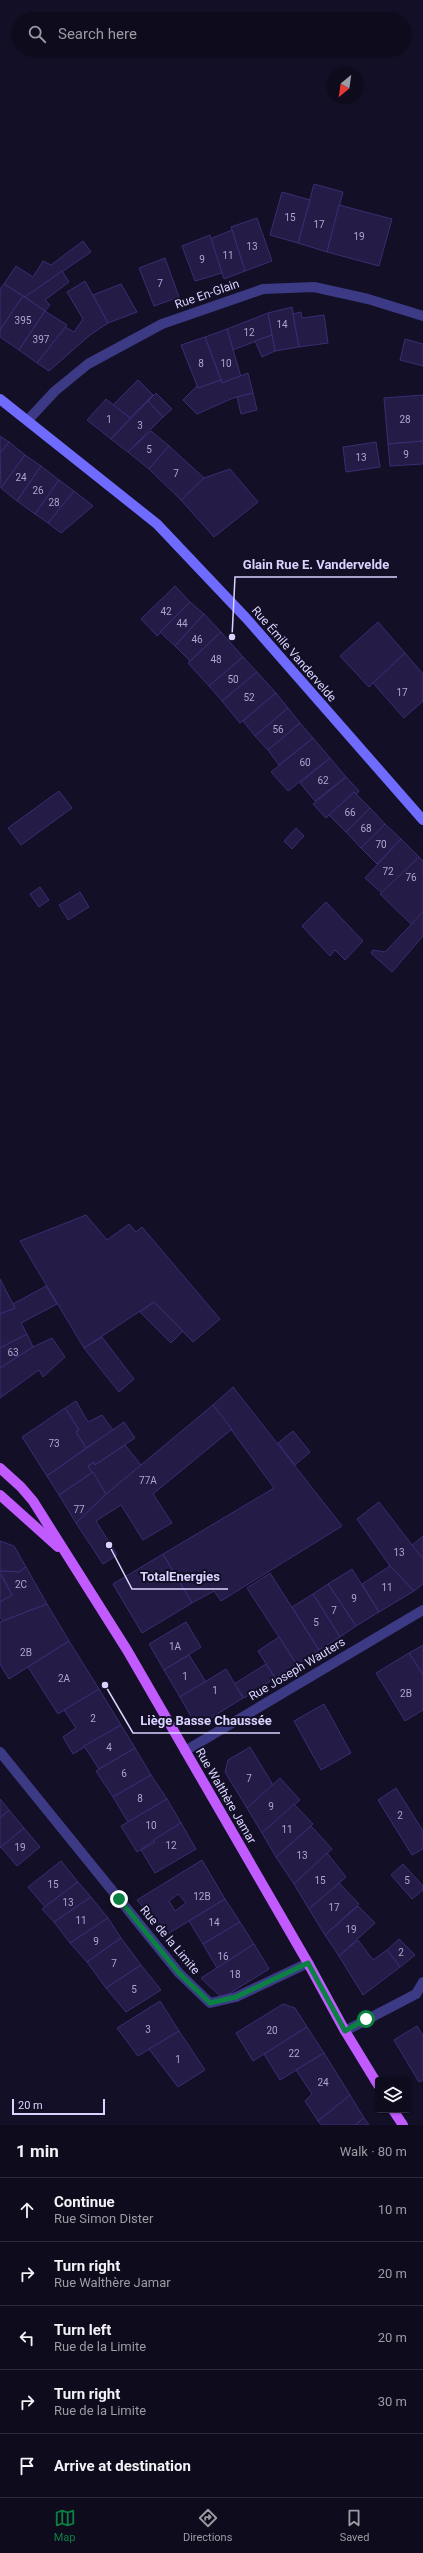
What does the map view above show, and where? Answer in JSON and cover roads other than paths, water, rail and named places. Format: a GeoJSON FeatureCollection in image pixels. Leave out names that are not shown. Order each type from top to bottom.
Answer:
{"type":"FeatureCollection","features":[{"type":"Feature","properties":{"kind":"main road","name":"Rue Émile Vandervelde"},"geometry":{"type":"LineString","coordinates":[[0,399],[157,524],[247,619],[423,820]]}},
{"type":"Feature","properties":{"kind":"main road","name":"Rue Walthère Jamar"},"geometry":{"type":"LineString","coordinates":[[0,1468],[21,1486],[33,1502],[127,1650],[308,1963],[345,2031],[375,2080]]}},
{"type":"Feature","properties":{"kind":"main road"},"geometry":{"type":"LineString","coordinates":[[0,1496],[63,1550]]}},
{"type":"Feature","properties":{"kind":"main road"},"geometry":{"type":"LineString","coordinates":[[395,2113],[402,2125]]}},
{"type":"Feature","properties":{"kind":"street","name":"Rue En-Glain"},"geometry":{"type":"LineString","coordinates":[[28,420],[55,391],[88,364],[162,324],[263,289],[314,287],[368,299],[423,316]]}},
{"type":"Feature","properties":{"kind":"street","name":"Rue Joseph Wauters"},"geometry":{"type":"LineString","coordinates":[[185,1751],[423,1610]]}},
{"type":"Feature","properties":{"kind":"street","name":"Rue de la Limite"},"geometry":{"type":"LineString","coordinates":[[0,1752],[179,1973],[210,2003],[236,1997],[308,1963]]}},
{"type":"Feature","properties":{"kind":"street"},"geometry":{"type":"LineString","coordinates":[[345,2031],[419,1997],[423,1982]]}},
{"type":"Feature","properties":{"kind":"place","name":"Glain Rue E. Vandervelde"},"geometry":{"type":"Point","coordinates":[232,637]}},
{"type":"Feature","properties":{"kind":"place","name":"TotalEnergies"},"geometry":{"type":"Point","coordinates":[109,1545]}},
{"type":"Feature","properties":{"kind":"place","name":"Liège Basse Chaussée"},"geometry":{"type":"Point","coordinates":[105,1685]}}]}
